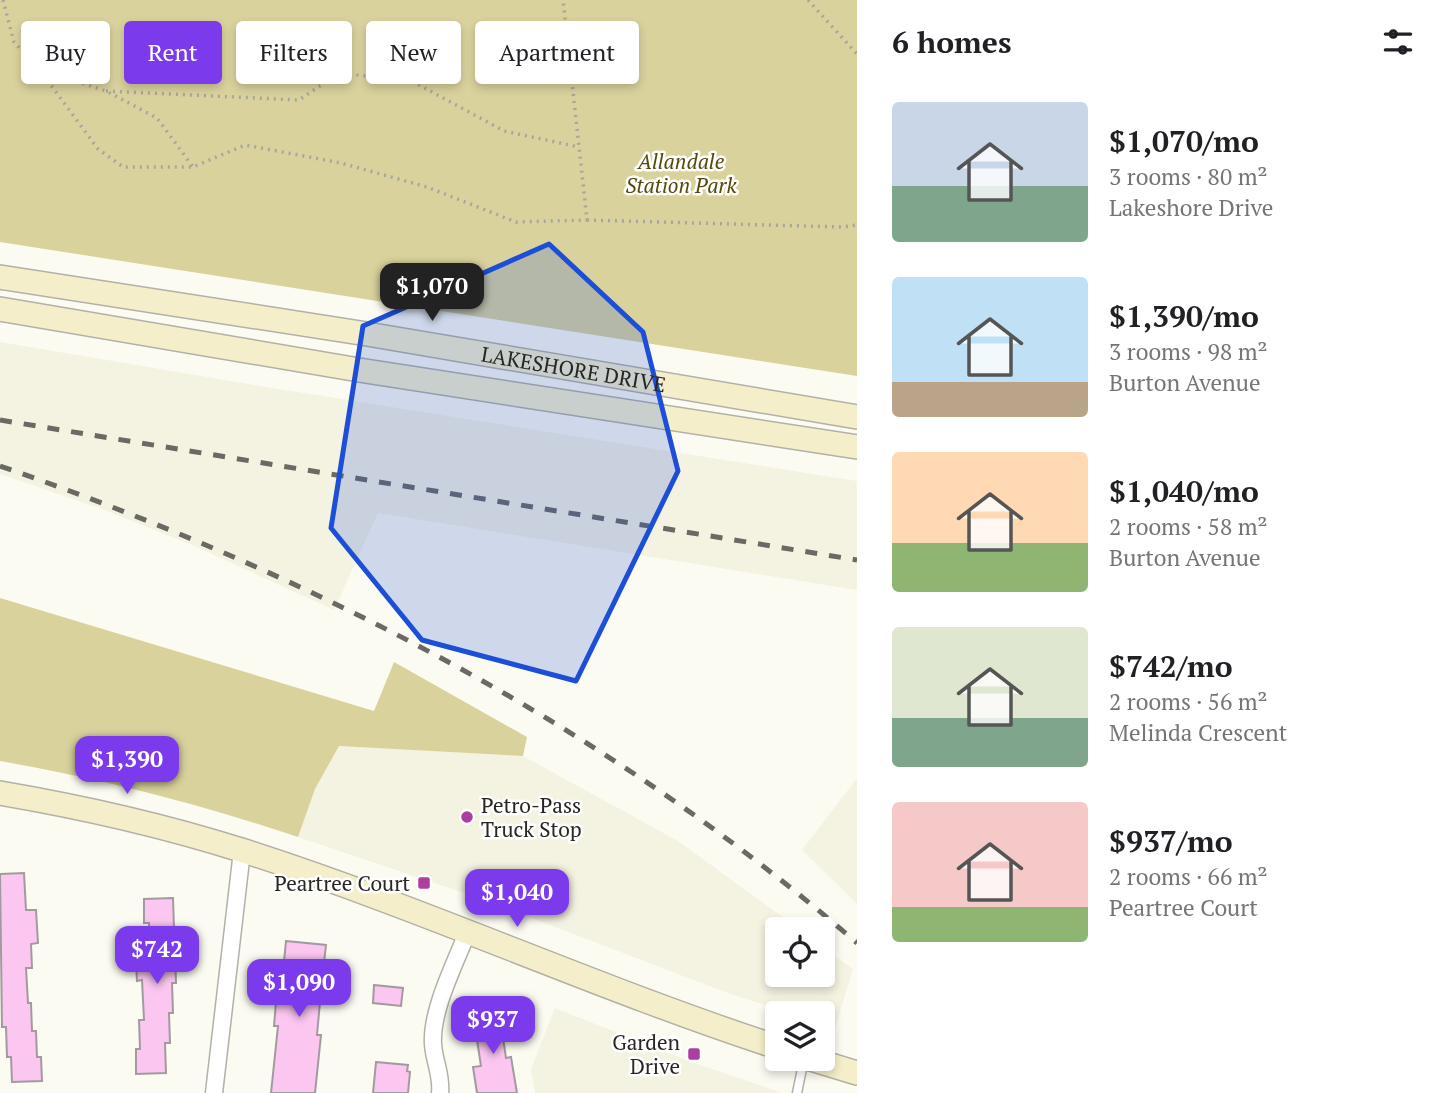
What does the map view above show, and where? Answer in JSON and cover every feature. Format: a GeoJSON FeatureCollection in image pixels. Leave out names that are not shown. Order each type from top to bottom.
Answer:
{"type":"FeatureCollection","features":[{"type":"Feature","properties":{"kind":"main road","name":"LAKESHORE DRIVE"},"geometry":{"type":"LineString","coordinates":[[0,277],[367,334],[857,417]]}},
{"type":"Feature","properties":{"kind":"main road","name":"LAKESHORE DRIVE"},"geometry":{"type":"LineString","coordinates":[[0,309],[359,370],[857,447]]}},
{"type":"Feature","properties":{"kind":"main road"},"geometry":{"type":"LineString","coordinates":[[0,793],[97,811],[242,851],[467,933],[626,995],[765,1043]]}},
{"type":"Feature","properties":{"kind":"main road"},"geometry":{"type":"LineString","coordinates":[[835,1066],[857,1073]]}},
{"type":"Feature","properties":{"kind":"street"},"geometry":{"type":"LineString","coordinates":[[214,1093],[242,851]]}},
{"type":"Feature","properties":{"kind":"street"},"geometry":{"type":"LineString","coordinates":[[440,1093],[441,1081],[433,1045],[434,1031],[442,998],[467,933]]}},
{"type":"Feature","properties":{"kind":"lane"},"geometry":{"type":"LineString","coordinates":[[797,1093],[802,1071]]}},
{"type":"Feature","properties":{"kind":"path"},"geometry":{"type":"LineString","coordinates":[[4,0],[14,42],[21,50]]}},
{"type":"Feature","properties":{"kind":"path"},"geometry":{"type":"LineString","coordinates":[[563,0],[587,220]]}},
{"type":"Feature","properties":{"kind":"path"},"geometry":{"type":"LineString","coordinates":[[808,0],[857,54]]}},
{"type":"Feature","properties":{"kind":"path"},"geometry":{"type":"LineString","coordinates":[[106,90],[299,100],[339,73],[412,81],[504,131],[579,147]]}},
{"type":"Feature","properties":{"kind":"path"},"geometry":{"type":"LineString","coordinates":[[50,84],[98,149],[123,167],[193,167],[245,145],[341,163],[427,187],[516,222],[587,220],[841,227],[857,225]]}},
{"type":"Feature","properties":{"kind":"path"},"geometry":{"type":"LineString","coordinates":[[87,84],[106,90],[158,118],[193,167]]}},
{"type":"Feature","properties":{"kind":"highlighted area"},"geometry":{"type":"Polygon","coordinates":[[[549,244],[643,332],[678,471],[576,681],[422,640],[331,528],[363,326],[549,244]]]}},
{"type":"Feature","properties":{"kind":"shaded area"},"geometry":{"type":"Polygon","coordinates":[[[0,342],[857,481],[857,590],[378,513],[334,610],[197,547],[102,509],[0,474],[0,342]]]}},
{"type":"Feature","properties":{"kind":"shaded area"},"geometry":{"type":"Polygon","coordinates":[[[339,746],[523,756],[678,841],[782,917],[765,917],[765,987],[835,987],[835,956],[853,969],[835,1028],[835,1001],[765,1001],[765,1005],[482,899],[298,837],[315,789],[339,746]]]}},
{"type":"Feature","properties":{"kind":"shaded area"},"geometry":{"type":"Polygon","coordinates":[[[857,778],[857,904],[802,850],[857,778]]]}},
{"type":"Feature","properties":{"kind":"shaded area"},"geometry":{"type":"Polygon","coordinates":[[[555,1008],[689,1061],[782,1093],[535,1093],[531,1069],[555,1008]]]}},
{"type":"Feature","properties":{"kind":"green space","name":"Allandale Station Park"},"geometry":{"type":"Polygon","coordinates":[[[0,0],[857,0],[857,376],[0,242],[0,0]]]}},
{"type":"Feature","properties":{"kind":"green space"},"geometry":{"type":"Polygon","coordinates":[[[0,598],[374,711],[394,662],[527,737],[523,756],[339,746],[315,789],[298,837],[150,793],[0,761],[0,598]]]}},
{"type":"Feature","properties":{"kind":"building"},"geometry":{"type":"Polygon","coordinates":[[[24,873],[26,910],[36,910],[38,943],[31,944],[32,968],[26,968],[28,1003],[31,1003],[32,1031],[36,1031],[37,1057],[41,1057],[42,1081],[12,1082],[11,1057],[7,1057],[6,1027],[2,1027],[0,874],[24,873]]]}},
{"type":"Feature","properties":{"kind":"building"},"geometry":{"type":"Polygon","coordinates":[[[173,898],[174,928],[178,928],[179,952],[175,952],[176,983],[172,983],[173,1013],[169,1013],[170,1043],[165,1043],[166,1073],[136,1074],[136,1049],[140,1049],[139,1020],[144,1020],[142,980],[137,981],[136,964],[146,963],[146,959],[150,959],[149,923],[144,923],[144,899],[173,898]]]}},
{"type":"Feature","properties":{"kind":"building"},"geometry":{"type":"Polygon","coordinates":[[[286,941],[326,945],[324,963],[328,963],[325,1003],[320,1002],[317,1035],[321,1035],[315,1093],[271,1093],[278,1026],[274,1026],[276,1002],[280,1002],[286,941]]]}},
{"type":"Feature","properties":{"kind":"building"},"geometry":{"type":"Polygon","coordinates":[[[374,985],[403,988],[401,1006],[373,1003],[374,985]]]}},
{"type":"Feature","properties":{"kind":"building"},"geometry":{"type":"Polygon","coordinates":[[[499,1010],[506,1058],[511,1057],[517,1093],[477,1093],[473,1067],[481,1066],[473,1014],[499,1010]]]}},
{"type":"Feature","properties":{"kind":"building"},"geometry":{"type":"Polygon","coordinates":[[[376,1062],[408,1065],[408,1093],[373,1093],[376,1062]]]}},
{"type":"Feature","properties":{"kind":"railway"},"geometry":{"type":"LineString","coordinates":[[0,420],[857,560]]}},
{"type":"Feature","properties":{"kind":"railway"},"geometry":{"type":"LineString","coordinates":[[0,466],[116,508],[230,555],[342,607],[451,664],[558,725],[662,792],[761,865],[857,943]]}},
{"type":"Feature","properties":{"kind":"place","name":"Petro-Pass Truck Stop"},"geometry":{"type":"Point","coordinates":[467,817]}},
{"type":"Feature","properties":{"kind":"place","name":"Peartree Court"},"geometry":{"type":"Point","coordinates":[424,883]}},
{"type":"Feature","properties":{"kind":"place","name":"Garden Drive"},"geometry":{"type":"Point","coordinates":[694,1054]}}]}
